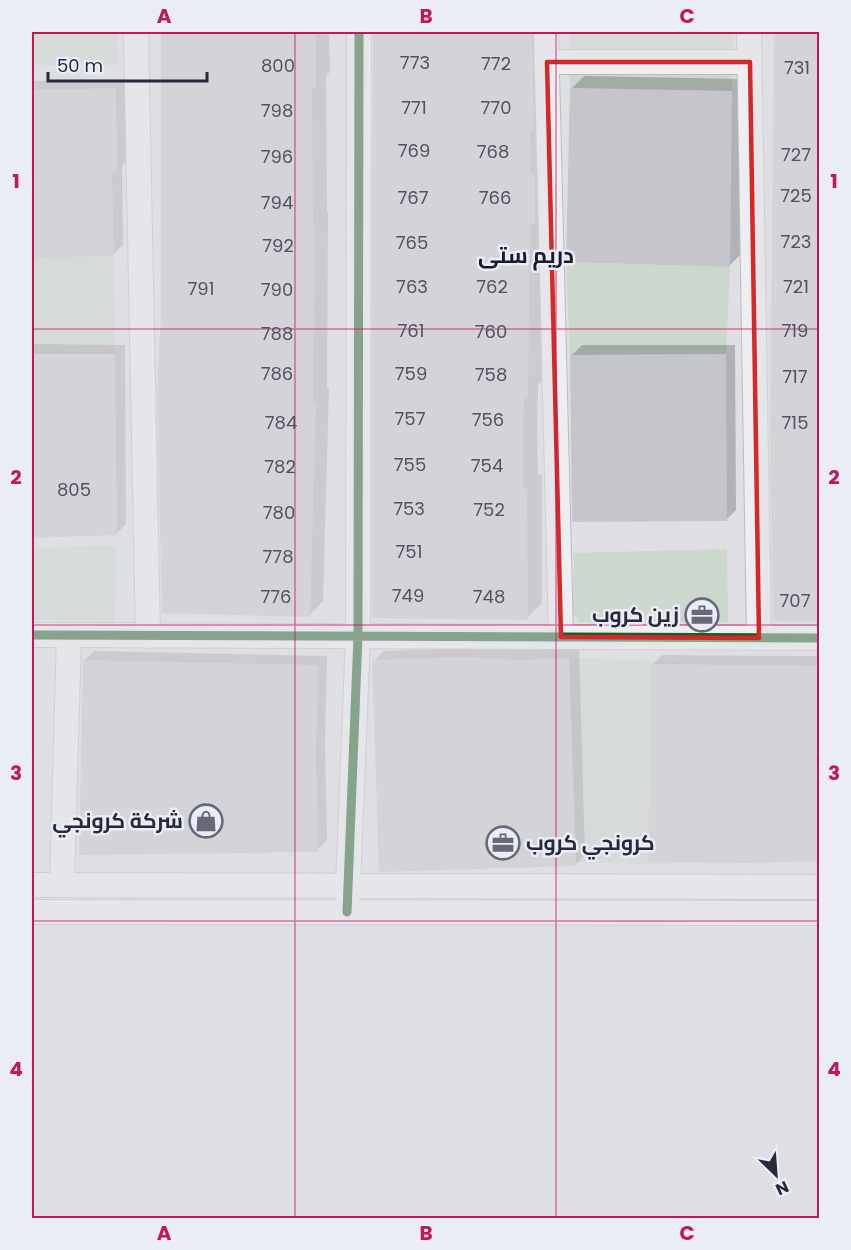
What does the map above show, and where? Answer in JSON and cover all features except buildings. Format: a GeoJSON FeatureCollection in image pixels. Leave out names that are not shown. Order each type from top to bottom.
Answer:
{"type":"FeatureCollection","features":[{"type":"Feature","properties":{"kind":"street"},"geometry":{"type":"LineString","coordinates":[[136,32],[148,636]]}},
{"type":"Feature","properties":{"kind":"street"},"geometry":{"type":"LineString","coordinates":[[347,912],[357,636],[359,32]]}},
{"type":"Feature","properties":{"kind":"street"},"geometry":{"type":"LineString","coordinates":[[546,32],[561,637]]}},
{"type":"Feature","properties":{"kind":"street"},"geometry":{"type":"LineString","coordinates":[[749,32],[759,638]]}},
{"type":"Feature","properties":{"kind":"street"},"geometry":{"type":"LineString","coordinates":[[547,62],[750,62]]}},
{"type":"Feature","properties":{"kind":"street"},"geometry":{"type":"LineString","coordinates":[[32,635],[819,638]]}},
{"type":"Feature","properties":{"kind":"street"},"geometry":{"type":"LineString","coordinates":[[62,885],[69,635]]}},
{"type":"Feature","properties":{"kind":"street"},"geometry":{"type":"LineString","coordinates":[[32,885],[819,887]]}},
{"type":"Feature","properties":{"kind":"street"},"geometry":{"type":"LineString","coordinates":[[678,887],[679,913]]}},
{"type":"Feature","properties":{"kind":"street"},"geometry":{"type":"LineString","coordinates":[[32,912],[819,914]]}},
{"type":"Feature","properties":{"kind":"highlighted area"},"geometry":{"type":"Polygon","coordinates":[[[547,62],[750,62],[759,638],[561,637],[547,62]]]}},
{"type":"Feature","properties":{"kind":"shaded area"},"geometry":{"type":"Polygon","coordinates":[[[32,32],[117,32],[118,65],[32,65],[32,32]]]}},
{"type":"Feature","properties":{"kind":"shaded area"},"geometry":{"type":"Polygon","coordinates":[[[569,32],[733,32],[732,91],[570,88],[569,32]]]}},
{"type":"Feature","properties":{"kind":"shaded area"},"geometry":{"type":"Polygon","coordinates":[[[114,256],[115,354],[32,354],[32,258],[114,256]]]}},
{"type":"Feature","properties":{"kind":"shaded area"},"geometry":{"type":"Polygon","coordinates":[[[566,262],[730,267],[726,354],[570,355],[566,262]]]}},
{"type":"Feature","properties":{"kind":"shaded area"},"geometry":{"type":"Polygon","coordinates":[[[116,546],[115,622],[32,619],[32,548],[116,546]]]}},
{"type":"Feature","properties":{"kind":"shaded area"},"geometry":{"type":"Polygon","coordinates":[[[727,549],[728,622],[578,622],[578,617],[570,617],[573,553],[727,549]]]}},
{"type":"Feature","properties":{"kind":"shaded area"},"geometry":{"type":"Polygon","coordinates":[[[570,658],[684,662],[671,865],[571,862],[570,658]]]}},
{"type":"Feature","properties":{"kind":"cycle path"},"geometry":{"type":"LineString","coordinates":[[347,912],[358,636],[359,32]]}},
{"type":"Feature","properties":{"kind":"cycle path"},"geometry":{"type":"LineString","coordinates":[[32,635],[820,638]]}},
{"type":"Feature","properties":{"kind":"place","name":"زين كروب"},"geometry":{"type":"Point","coordinates":[702,615]}},
{"type":"Feature","properties":{"kind":"place","name":"شركة كرونجي"},"geometry":{"type":"Point","coordinates":[206,821]}},
{"type":"Feature","properties":{"kind":"place","name":"كرونجي كروب"},"geometry":{"type":"Point","coordinates":[503,843]}},
{"type":"Feature","properties":{"kind":"district","name":"دریم ستی"},"geometry":{"type":"Point","coordinates":[526,255]}}]}
